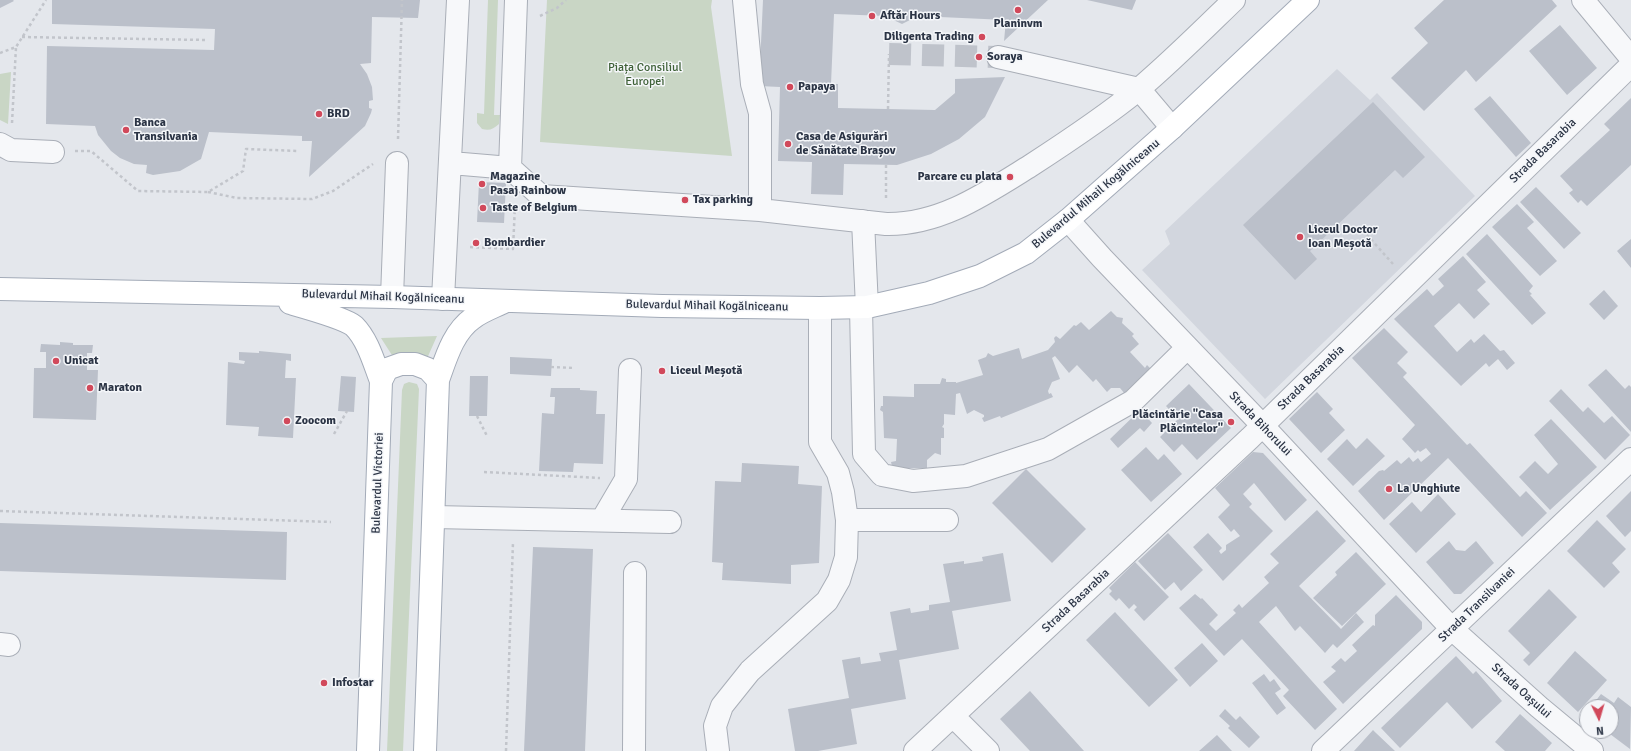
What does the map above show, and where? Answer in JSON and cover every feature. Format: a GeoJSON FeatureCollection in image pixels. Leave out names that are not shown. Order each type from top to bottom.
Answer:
{"type":"FeatureCollection","features":[{"type":"Feature","properties":{"kind":"main road","name":"Bulevardul Mihail Kogălniceanu"},"geometry":{"type":"LineString","coordinates":[[0,289],[820,308],[864,307],[929,294],[980,276],[1026,253],[1068,220],[1172,128],[1308,0]]}},
{"type":"Feature","properties":{"kind":"main road","name":"Bulevardul Victoriei"},"geometry":{"type":"LineString","coordinates":[[254,294],[317,310],[353,326],[368,346],[381,381],[368,751]]}},
{"type":"Feature","properties":{"kind":"main road"},"geometry":{"type":"LineString","coordinates":[[425,751],[438,380],[449,348],[460,332],[473,318],[507,301]]}},
{"type":"Feature","properties":{"kind":"main road"},"geometry":{"type":"LineString","coordinates":[[381,381],[387,369],[401,364],[415,364],[428,370],[438,380]]}},
{"type":"Feature","properties":{"kind":"street"},"geometry":{"type":"LineString","coordinates":[[443,299],[458,0]]}},
{"type":"Feature","properties":{"kind":"street"},"geometry":{"type":"LineString","coordinates":[[510,168],[516,0]]}},
{"type":"Feature","properties":{"kind":"street"},"geometry":{"type":"LineString","coordinates":[[744,0],[752,84],[760,113],[760,210]]}},
{"type":"Feature","properties":{"kind":"street"},"geometry":{"type":"LineString","coordinates":[[451,163],[510,168],[541,196],[760,210],[886,224],[906,224],[952,212],[1002,183],[1039,159],[1139,89],[1234,0]]}},
{"type":"Feature","properties":{"kind":"street"},"geometry":{"type":"LineString","coordinates":[[1583,0],[1631,58]]}},
{"type":"Feature","properties":{"kind":"street"},"geometry":{"type":"LineString","coordinates":[[998,57],[1139,89],[1172,128]]}},
{"type":"Feature","properties":{"kind":"street","name":"Strada Basarabia"},"geometry":{"type":"LineString","coordinates":[[915,751],[1263,426],[1631,65]]}},
{"type":"Feature","properties":{"kind":"street"},"geometry":{"type":"LineString","coordinates":[[0,144],[11,150],[53,152]]}},
{"type":"Feature","properties":{"kind":"street"},"geometry":{"type":"LineString","coordinates":[[392,297],[397,164]]}},
{"type":"Feature","properties":{"kind":"street","name":"Strada Bihorului"},"geometry":{"type":"LineString","coordinates":[[1068,220],[1102,258],[1263,426],[1452,629]]}},
{"type":"Feature","properties":{"kind":"street"},"geometry":{"type":"LineString","coordinates":[[863,221],[864,454],[882,475],[914,481],[966,476],[1048,449],[1133,401],[1188,348]]}},
{"type":"Feature","properties":{"kind":"street"},"geometry":{"type":"LineString","coordinates":[[718,751],[715,726],[722,706],[750,671],[827,601],[839,580],[846,557],[846,520],[843,492],[838,473],[820,442],[820,308]]}},
{"type":"Feature","properties":{"kind":"street"},"geometry":{"type":"LineString","coordinates":[[602,520],[626,479],[630,370]]}},
{"type":"Feature","properties":{"kind":"street","name":"Strada Transilvaniei"},"geometry":{"type":"LineString","coordinates":[[1323,751],[1631,459]]}},
{"type":"Feature","properties":{"kind":"street"},"geometry":{"type":"LineString","coordinates":[[434,517],[670,522]]}},
{"type":"Feature","properties":{"kind":"street"},"geometry":{"type":"LineString","coordinates":[[846,520],[947,520]]}},
{"type":"Feature","properties":{"kind":"street"},"geometry":{"type":"LineString","coordinates":[[634,751],[635,573]]}},
{"type":"Feature","properties":{"kind":"street","name":"Strada Oașului"},"geometry":{"type":"LineString","coordinates":[[1452,629],[1539,708],[1592,751]]}},
{"type":"Feature","properties":{"kind":"street"},"geometry":{"type":"LineString","coordinates":[[953,716],[988,751]]}},
{"type":"Feature","properties":{"kind":"path"},"geometry":{"type":"LineString","coordinates":[[12,126],[16,47],[46,0]]}},
{"type":"Feature","properties":{"kind":"path"},"geometry":{"type":"LineString","coordinates":[[53,152],[91,151],[138,191],[208,192],[237,198],[312,199],[333,191],[374,163],[397,164],[402,0]]}},
{"type":"Feature","properties":{"kind":"path"},"geometry":{"type":"LineString","coordinates":[[537,18],[558,8],[566,0]]}},
{"type":"Feature","properties":{"kind":"path"},"geometry":{"type":"LineString","coordinates":[[22,37],[207,40]]}},
{"type":"Feature","properties":{"kind":"path"},"geometry":{"type":"LineString","coordinates":[[0,53],[16,47]]}},
{"type":"Feature","properties":{"kind":"path"},"geometry":{"type":"LineString","coordinates":[[888,109],[890,54]]}},
{"type":"Feature","properties":{"kind":"path"},"geometry":{"type":"LineString","coordinates":[[208,192],[243,172],[246,149],[300,151]]}},
{"type":"Feature","properties":{"kind":"path"},"geometry":{"type":"LineString","coordinates":[[886,165],[886,224]]}},
{"type":"Feature","properties":{"kind":"path"},"geometry":{"type":"LineString","coordinates":[[467,247],[513,249],[515,204]]}},
{"type":"Feature","properties":{"kind":"path"},"geometry":{"type":"LineString","coordinates":[[551,367],[575,368]]}},
{"type":"Feature","properties":{"kind":"path"},"geometry":{"type":"LineString","coordinates":[[334,434],[347,411]]}},
{"type":"Feature","properties":{"kind":"path"},"geometry":{"type":"LineString","coordinates":[[477,416],[486,436]]}},
{"type":"Feature","properties":{"kind":"path"},"geometry":{"type":"LineString","coordinates":[[484,472],[626,479]]}},
{"type":"Feature","properties":{"kind":"path"},"geometry":{"type":"LineString","coordinates":[[0,511],[331,522]]}},
{"type":"Feature","properties":{"kind":"path"},"geometry":{"type":"LineString","coordinates":[[506,540],[513,540],[506,751]]}},
{"type":"Feature","properties":{"kind":"shaded area","name":"Liceul Doctor Ioan Meșotă"},"geometry":{"type":"Polygon","coordinates":[[[1337,69],[1370,100],[1377,93],[1475,196],[1265,399],[1142,270],[1170,244],[1165,231],[1337,69]]]}},
{"type":"Feature","properties":{"kind":"green space"},"geometry":{"type":"Polygon","coordinates":[[[488,0],[498,0],[494,115],[500,115],[499,124],[487,130],[482,129],[477,123],[477,113],[484,114],[488,0]]]}},
{"type":"Feature","properties":{"kind":"green space","name":"Piața Consiliul Europei"},"geometry":{"type":"Polygon","coordinates":[[[547,0],[712,0],[711,7],[732,156],[540,142],[547,0]]]}},
{"type":"Feature","properties":{"kind":"green space"},"geometry":{"type":"Polygon","coordinates":[[[11,72],[8,124],[0,120],[0,74],[11,72]]]}},
{"type":"Feature","properties":{"kind":"green space"},"geometry":{"type":"Polygon","coordinates":[[[437,336],[425,363],[397,363],[381,338],[437,336]]]}},
{"type":"Feature","properties":{"kind":"green space"},"geometry":{"type":"Polygon","coordinates":[[[409,382],[417,384],[419,389],[403,751],[387,751],[402,390],[404,384],[409,382]]]}},
{"type":"Feature","properties":{"kind":"building"},"geometry":{"type":"Polygon","coordinates":[[[0,0],[13,0],[14,1],[0,8],[0,0]]]}},
{"type":"Feature","properties":{"kind":"building"},"geometry":{"type":"Polygon","coordinates":[[[52,0],[420,0],[418,18],[372,17],[371,63],[360,64],[367,74],[372,87],[373,100],[369,101],[369,108],[372,109],[371,113],[365,126],[309,177],[312,141],[302,141],[302,136],[209,132],[201,159],[180,171],[153,175],[146,173],[147,165],[134,164],[120,158],[111,151],[98,135],[95,126],[46,124],[47,46],[214,50],[215,29],[52,24],[52,0]]]}},
{"type":"Feature","properties":{"kind":"building"},"geometry":{"type":"Polygon","coordinates":[[[763,0],[1048,0],[1004,41],[1006,20],[918,16],[902,24],[885,16],[834,14],[831,84],[838,84],[838,108],[935,110],[955,93],[955,79],[1005,77],[985,117],[959,139],[931,154],[897,165],[844,164],[843,195],[811,194],[812,162],[778,161],[780,87],[759,86],[763,0]]]}},
{"type":"Feature","properties":{"kind":"building"},"geometry":{"type":"Polygon","coordinates":[[[1087,0],[1136,0],[1132,10],[1087,0]]]}},
{"type":"Feature","properties":{"kind":"building"},"geometry":{"type":"Polygon","coordinates":[[[1444,0],[1552,0],[1557,6],[1476,82],[1466,70],[1424,111],[1391,78],[1428,43],[1414,28],[1444,0]]]}},
{"type":"Feature","properties":{"kind":"building"},"geometry":{"type":"Polygon","coordinates":[[[1560,25],[1597,68],[1567,95],[1529,51],[1560,25]]]}},
{"type":"Feature","properties":{"kind":"building"},"geometry":{"type":"Polygon","coordinates":[[[1490,96],[1531,143],[1516,157],[1474,109],[1490,96]]]}},
{"type":"Feature","properties":{"kind":"building"},"geometry":{"type":"Polygon","coordinates":[[[1631,98],[1631,165],[1587,206],[1581,200],[1578,203],[1569,193],[1573,190],[1560,176],[1610,130],[1604,124],[1631,98]]]}},
{"type":"Feature","properties":{"kind":"building","name":"Liceul Doctor Ioan Meșotă"},"geometry":{"type":"Polygon","coordinates":[[[1373,102],[1425,157],[1403,178],[1395,170],[1310,251],[1317,259],[1295,280],[1243,225],[1373,102]]]}},
{"type":"Feature","properties":{"kind":"building"},"geometry":{"type":"Polygon","coordinates":[[[479,182],[506,183],[504,223],[477,222],[479,182]]]}},
{"type":"Feature","properties":{"kind":"building"},"geometry":{"type":"Polygon","coordinates":[[[1536,187],[1581,233],[1564,249],[1520,202],[1536,187]]]}},
{"type":"Feature","properties":{"kind":"building"},"geometry":{"type":"Polygon","coordinates":[[[1517,204],[1534,222],[1527,228],[1557,261],[1540,276],[1492,227],[1517,204]]]}},
{"type":"Feature","properties":{"kind":"building"},"geometry":{"type":"Polygon","coordinates":[[[1487,234],[1533,286],[1529,291],[1532,294],[1530,295],[1546,313],[1532,325],[1466,254],[1487,234]]]}},
{"type":"Feature","properties":{"kind":"building"},"geometry":{"type":"Polygon","coordinates":[[[1631,239],[1631,268],[1617,251],[1631,239]]]}},
{"type":"Feature","properties":{"kind":"building"},"geometry":{"type":"Polygon","coordinates":[[[1463,256],[1486,282],[1477,290],[1490,304],[1474,319],[1459,303],[1434,326],[1457,352],[1471,339],[1474,343],[1484,334],[1500,351],[1504,350],[1515,363],[1507,370],[1498,359],[1489,367],[1486,363],[1461,386],[1394,319],[1427,289],[1433,296],[1444,286],[1438,279],[1463,256]]]}},
{"type":"Feature","properties":{"kind":"building"},"geometry":{"type":"Polygon","coordinates":[[[1604,290],[1618,306],[1604,320],[1589,304],[1604,290]]]}},
{"type":"Feature","properties":{"kind":"building"},"geometry":{"type":"Polygon","coordinates":[[[1111,311],[1117,317],[1123,318],[1122,323],[1134,334],[1132,336],[1139,344],[1130,352],[1145,368],[1147,365],[1150,368],[1150,370],[1125,394],[1120,388],[1111,388],[1107,392],[1096,379],[1093,382],[1077,365],[1069,373],[1055,356],[1052,358],[1060,379],[1052,382],[1048,391],[1053,397],[1001,418],[1000,416],[984,422],[982,418],[984,415],[974,410],[967,414],[960,393],[956,394],[955,415],[944,414],[944,424],[942,427],[944,428],[944,438],[941,438],[941,455],[935,453],[927,460],[927,468],[894,468],[892,466],[891,462],[896,461],[897,439],[884,438],[883,412],[880,410],[881,406],[883,406],[883,396],[914,397],[914,384],[940,384],[942,378],[946,379],[946,382],[956,383],[983,375],[978,360],[986,357],[988,353],[993,356],[1019,348],[1022,359],[1048,350],[1055,342],[1054,338],[1056,336],[1060,339],[1074,325],[1076,326],[1081,322],[1089,330],[1111,311]]]}},
{"type":"Feature","properties":{"kind":"building"},"geometry":{"type":"Polygon","coordinates":[[[1384,328],[1408,352],[1397,363],[1407,373],[1403,377],[1467,445],[1470,443],[1520,497],[1526,491],[1547,513],[1522,537],[1448,458],[1384,520],[1358,491],[1379,471],[1384,471],[1397,460],[1401,464],[1409,457],[1413,462],[1418,458],[1421,462],[1431,454],[1426,448],[1420,452],[1418,450],[1415,453],[1402,439],[1415,425],[1352,358],[1384,328]]]}},
{"type":"Feature","properties":{"kind":"building"},"geometry":{"type":"Polygon","coordinates":[[[60,342],[73,343],[73,345],[93,345],[92,353],[87,353],[87,370],[98,370],[96,420],[33,418],[34,368],[46,368],[46,352],[40,352],[41,344],[60,345],[60,342]]]}},
{"type":"Feature","properties":{"kind":"building"},"geometry":{"type":"Polygon","coordinates":[[[259,351],[291,354],[291,361],[286,360],[285,378],[296,378],[293,438],[258,436],[259,427],[226,425],[228,362],[244,364],[245,361],[239,360],[239,352],[259,353],[259,351]]]}},
{"type":"Feature","properties":{"kind":"building"},"geometry":{"type":"Polygon","coordinates":[[[510,357],[552,359],[551,376],[510,374],[510,357]]]}},
{"type":"Feature","properties":{"kind":"building"},"geometry":{"type":"Polygon","coordinates":[[[1606,369],[1625,389],[1629,385],[1631,387],[1631,432],[1588,385],[1606,369]]]}},
{"type":"Feature","properties":{"kind":"building"},"geometry":{"type":"Polygon","coordinates":[[[341,376],[356,377],[354,412],[338,411],[341,376]]]}},
{"type":"Feature","properties":{"kind":"building"},"geometry":{"type":"Polygon","coordinates":[[[470,376],[488,376],[487,416],[469,416],[470,376]]]}},
{"type":"Feature","properties":{"kind":"building"},"geometry":{"type":"Polygon","coordinates":[[[1189,384],[1231,428],[1197,460],[1182,444],[1174,452],[1160,437],[1178,419],[1166,406],[1189,384]]]}},
{"type":"Feature","properties":{"kind":"building"},"geometry":{"type":"Polygon","coordinates":[[[551,388],[580,388],[580,390],[597,391],[596,414],[605,414],[603,464],[574,463],[573,472],[539,471],[542,413],[554,414],[555,397],[550,397],[551,388]]]}},
{"type":"Feature","properties":{"kind":"building"},"geometry":{"type":"Polygon","coordinates":[[[1561,389],[1583,412],[1588,407],[1604,423],[1612,416],[1630,435],[1605,460],[1549,401],[1561,389]]]}},
{"type":"Feature","properties":{"kind":"building"},"geometry":{"type":"Polygon","coordinates":[[[1317,392],[1333,409],[1329,413],[1345,430],[1321,453],[1289,419],[1317,392]]]}},
{"type":"Feature","properties":{"kind":"building"},"geometry":{"type":"Polygon","coordinates":[[[1140,410],[1152,423],[1144,432],[1140,428],[1118,448],[1110,439],[1140,410]]]}},
{"type":"Feature","properties":{"kind":"building"},"geometry":{"type":"Polygon","coordinates":[[[1551,419],[1597,467],[1550,510],[1519,477],[1535,461],[1548,474],[1558,464],[1534,435],[1551,419]]]}},
{"type":"Feature","properties":{"kind":"building"},"geometry":{"type":"Polygon","coordinates":[[[1367,438],[1385,456],[1353,486],[1327,459],[1347,439],[1356,449],[1367,438]]]}},
{"type":"Feature","properties":{"kind":"building"},"geometry":{"type":"Polygon","coordinates":[[[1146,447],[1158,460],[1164,454],[1182,474],[1151,502],[1121,470],[1146,447]]]}},
{"type":"Feature","properties":{"kind":"building"},"geometry":{"type":"Polygon","coordinates":[[[1253,452],[1263,453],[1307,500],[1285,521],[1254,483],[1243,494],[1252,504],[1249,507],[1273,531],[1223,581],[1193,547],[1208,533],[1222,548],[1219,551],[1221,554],[1226,550],[1226,545],[1240,536],[1234,529],[1231,532],[1218,517],[1230,505],[1215,488],[1253,452]]]}},
{"type":"Feature","properties":{"kind":"building"},"geometry":{"type":"Polygon","coordinates":[[[742,463],[799,466],[798,484],[822,486],[819,563],[791,565],[791,584],[722,580],[723,563],[712,562],[715,481],[741,482],[742,463]]]}},
{"type":"Feature","properties":{"kind":"building"},"geometry":{"type":"Polygon","coordinates":[[[1026,469],[1086,529],[1052,563],[992,503],[1026,469]]]}},
{"type":"Feature","properties":{"kind":"building"},"geometry":{"type":"Polygon","coordinates":[[[1631,491],[1631,531],[1625,537],[1606,516],[1631,491]]]}},
{"type":"Feature","properties":{"kind":"building"},"geometry":{"type":"Polygon","coordinates":[[[1438,494],[1456,514],[1416,553],[1389,524],[1412,502],[1421,512],[1438,494]]]}},
{"type":"Feature","properties":{"kind":"building"},"geometry":{"type":"Polygon","coordinates":[[[1317,510],[1346,541],[1299,586],[1341,629],[1356,613],[1364,622],[1337,648],[1333,644],[1325,653],[1300,626],[1295,631],[1276,606],[1259,622],[1337,709],[1315,730],[1283,696],[1289,690],[1242,639],[1224,656],[1179,608],[1195,594],[1201,599],[1202,598],[1218,615],[1209,624],[1216,631],[1236,613],[1233,610],[1239,604],[1242,608],[1269,583],[1264,577],[1279,563],[1270,554],[1317,510]]]}},
{"type":"Feature","properties":{"kind":"building"},"geometry":{"type":"Polygon","coordinates":[[[1597,520],[1626,549],[1612,563],[1620,572],[1604,588],[1567,551],[1597,520]]]}},
{"type":"Feature","properties":{"kind":"building"},"geometry":{"type":"Polygon","coordinates":[[[0,523],[287,532],[286,580],[0,571],[0,523]]]}},
{"type":"Feature","properties":{"kind":"building"},"geometry":{"type":"Polygon","coordinates":[[[1168,533],[1203,570],[1181,591],[1174,582],[1165,590],[1138,561],[1168,533]]]}},
{"type":"Feature","properties":{"kind":"building"},"geometry":{"type":"Polygon","coordinates":[[[1449,541],[1456,550],[1465,551],[1476,541],[1494,563],[1461,594],[1454,594],[1426,562],[1449,541]]]}},
{"type":"Feature","properties":{"kind":"building"},"geometry":{"type":"Polygon","coordinates":[[[533,547],[593,549],[585,751],[524,751],[533,547]]]}},
{"type":"Feature","properties":{"kind":"building"},"geometry":{"type":"Polygon","coordinates":[[[1356,552],[1386,584],[1342,626],[1313,598],[1337,575],[1335,572],[1356,552]]]}},
{"type":"Feature","properties":{"kind":"building"},"geometry":{"type":"Polygon","coordinates":[[[1003,553],[1011,601],[952,611],[959,649],[899,660],[906,699],[851,709],[857,744],[818,751],[795,751],[788,709],[849,698],[842,660],[860,657],[861,664],[881,661],[879,653],[897,650],[890,612],[910,608],[911,613],[929,610],[929,605],[950,602],[943,564],[964,561],[964,564],[983,561],[982,557],[1003,553]]]}},
{"type":"Feature","properties":{"kind":"building"},"geometry":{"type":"Polygon","coordinates":[[[1135,562],[1169,597],[1144,621],[1134,610],[1137,607],[1134,604],[1129,609],[1119,598],[1116,601],[1109,594],[1112,591],[1109,588],[1135,562]]]}},
{"type":"Feature","properties":{"kind":"building"},"geometry":{"type":"Polygon","coordinates":[[[1549,589],[1577,617],[1529,666],[1523,660],[1530,653],[1508,631],[1549,589]]]}},
{"type":"Feature","properties":{"kind":"building"},"geometry":{"type":"Polygon","coordinates":[[[1396,595],[1422,622],[1422,629],[1343,704],[1323,682],[1336,671],[1331,667],[1341,658],[1345,662],[1357,651],[1352,645],[1373,625],[1375,626],[1375,615],[1396,595]]]}},
{"type":"Feature","properties":{"kind":"building"},"geometry":{"type":"Polygon","coordinates":[[[1115,612],[1178,680],[1149,707],[1086,640],[1115,612]]]}},
{"type":"Feature","properties":{"kind":"building"},"geometry":{"type":"Polygon","coordinates":[[[1202,643],[1218,661],[1190,687],[1174,668],[1202,643]]]}},
{"type":"Feature","properties":{"kind":"building"},"geometry":{"type":"Polygon","coordinates":[[[1575,651],[1607,680],[1590,699],[1579,699],[1578,712],[1547,683],[1575,651]]]}},
{"type":"Feature","properties":{"kind":"building"},"geometry":{"type":"Polygon","coordinates":[[[1456,656],[1473,674],[1476,671],[1502,701],[1472,729],[1447,702],[1400,748],[1381,728],[1456,656]]]}},
{"type":"Feature","properties":{"kind":"building"},"geometry":{"type":"Polygon","coordinates":[[[1264,674],[1270,682],[1274,679],[1281,689],[1275,693],[1286,708],[1277,715],[1252,683],[1264,674]]]}},
{"type":"Feature","properties":{"kind":"building"},"geometry":{"type":"Polygon","coordinates":[[[1030,691],[1084,751],[1030,751],[1000,719],[1030,691]]]}},
{"type":"Feature","properties":{"kind":"building"},"geometry":{"type":"Polygon","coordinates":[[[1601,694],[1608,699],[1597,699],[1601,694]]]}},
{"type":"Feature","properties":{"kind":"building"},"geometry":{"type":"Polygon","coordinates":[[[1618,697],[1631,707],[1630,749],[1617,739],[1619,739],[1619,699],[1617,699],[1618,697]]]}},
{"type":"Feature","properties":{"kind":"building"},"geometry":{"type":"Polygon","coordinates":[[[1225,709],[1236,720],[1240,716],[1260,737],[1249,748],[1228,728],[1230,726],[1219,716],[1225,709]]]}},
{"type":"Feature","properties":{"kind":"building"},"geometry":{"type":"Polygon","coordinates":[[[1520,714],[1552,743],[1545,751],[1505,751],[1495,742],[1520,714]]]}},
{"type":"Feature","properties":{"kind":"building"},"geometry":{"type":"Polygon","coordinates":[[[1373,730],[1376,733],[1395,751],[1354,751],[1373,730]]]}},
{"type":"Feature","properties":{"kind":"building"},"geometry":{"type":"Polygon","coordinates":[[[1217,735],[1232,751],[1199,751],[1217,735]]]}},
{"type":"Feature","properties":{"kind":"tunnel"},"geometry":{"type":"LineString","coordinates":[[889,54],[998,57]]}},
{"type":"Feature","properties":{"kind":"place","name":"Planinvm"},"geometry":{"type":"Point","coordinates":[1018,10]}},
{"type":"Feature","properties":{"kind":"place","name":"Aftăr Hours"},"geometry":{"type":"Point","coordinates":[872,16]}},
{"type":"Feature","properties":{"kind":"place","name":"Diligenta Trading"},"geometry":{"type":"Point","coordinates":[982,37]}},
{"type":"Feature","properties":{"kind":"place","name":"Soraya"},"geometry":{"type":"Point","coordinates":[979,57]}},
{"type":"Feature","properties":{"kind":"place","name":"Papaya"},"geometry":{"type":"Point","coordinates":[790,87]}},
{"type":"Feature","properties":{"kind":"place","name":"BRD"},"geometry":{"type":"Point","coordinates":[319,114]}},
{"type":"Feature","properties":{"kind":"place","name":"Banca Transilvania"},"geometry":{"type":"Point","coordinates":[126,130]}},
{"type":"Feature","properties":{"kind":"place","name":"Casa de Asigurări de Sănătate Brașov"},"geometry":{"type":"Point","coordinates":[788,144]}},
{"type":"Feature","properties":{"kind":"place","name":"Parcare cu plata"},"geometry":{"type":"Point","coordinates":[1010,177]}},
{"type":"Feature","properties":{"kind":"place","name":"Magazine Pasaj Rainbow"},"geometry":{"type":"Point","coordinates":[482,184]}},
{"type":"Feature","properties":{"kind":"place","name":"Tax parking"},"geometry":{"type":"Point","coordinates":[685,200]}},
{"type":"Feature","properties":{"kind":"place","name":"Taste of Belgium"},"geometry":{"type":"Point","coordinates":[483,208]}},
{"type":"Feature","properties":{"kind":"place","name":"Liceul Doctor Ioan Meșotă"},"geometry":{"type":"Point","coordinates":[1300,237]}},
{"type":"Feature","properties":{"kind":"place","name":"Bombardier"},"geometry":{"type":"Point","coordinates":[476,243]}},
{"type":"Feature","properties":{"kind":"place","name":"Unicat"},"geometry":{"type":"Point","coordinates":[56,361]}},
{"type":"Feature","properties":{"kind":"place","name":"Liceul Meșotă"},"geometry":{"type":"Point","coordinates":[662,371]}},
{"type":"Feature","properties":{"kind":"place","name":"Maraton"},"geometry":{"type":"Point","coordinates":[90,388]}},
{"type":"Feature","properties":{"kind":"place","name":"Zoocom"},"geometry":{"type":"Point","coordinates":[287,421]}},
{"type":"Feature","properties":{"kind":"place","name":"Plăcintărie \"Casa Plăcintelor\""},"geometry":{"type":"Point","coordinates":[1231,422]}},
{"type":"Feature","properties":{"kind":"place","name":"La Unghiute"},"geometry":{"type":"Point","coordinates":[1389,489]}},
{"type":"Feature","properties":{"kind":"place","name":"Infostar"},"geometry":{"type":"Point","coordinates":[324,683]}}]}
